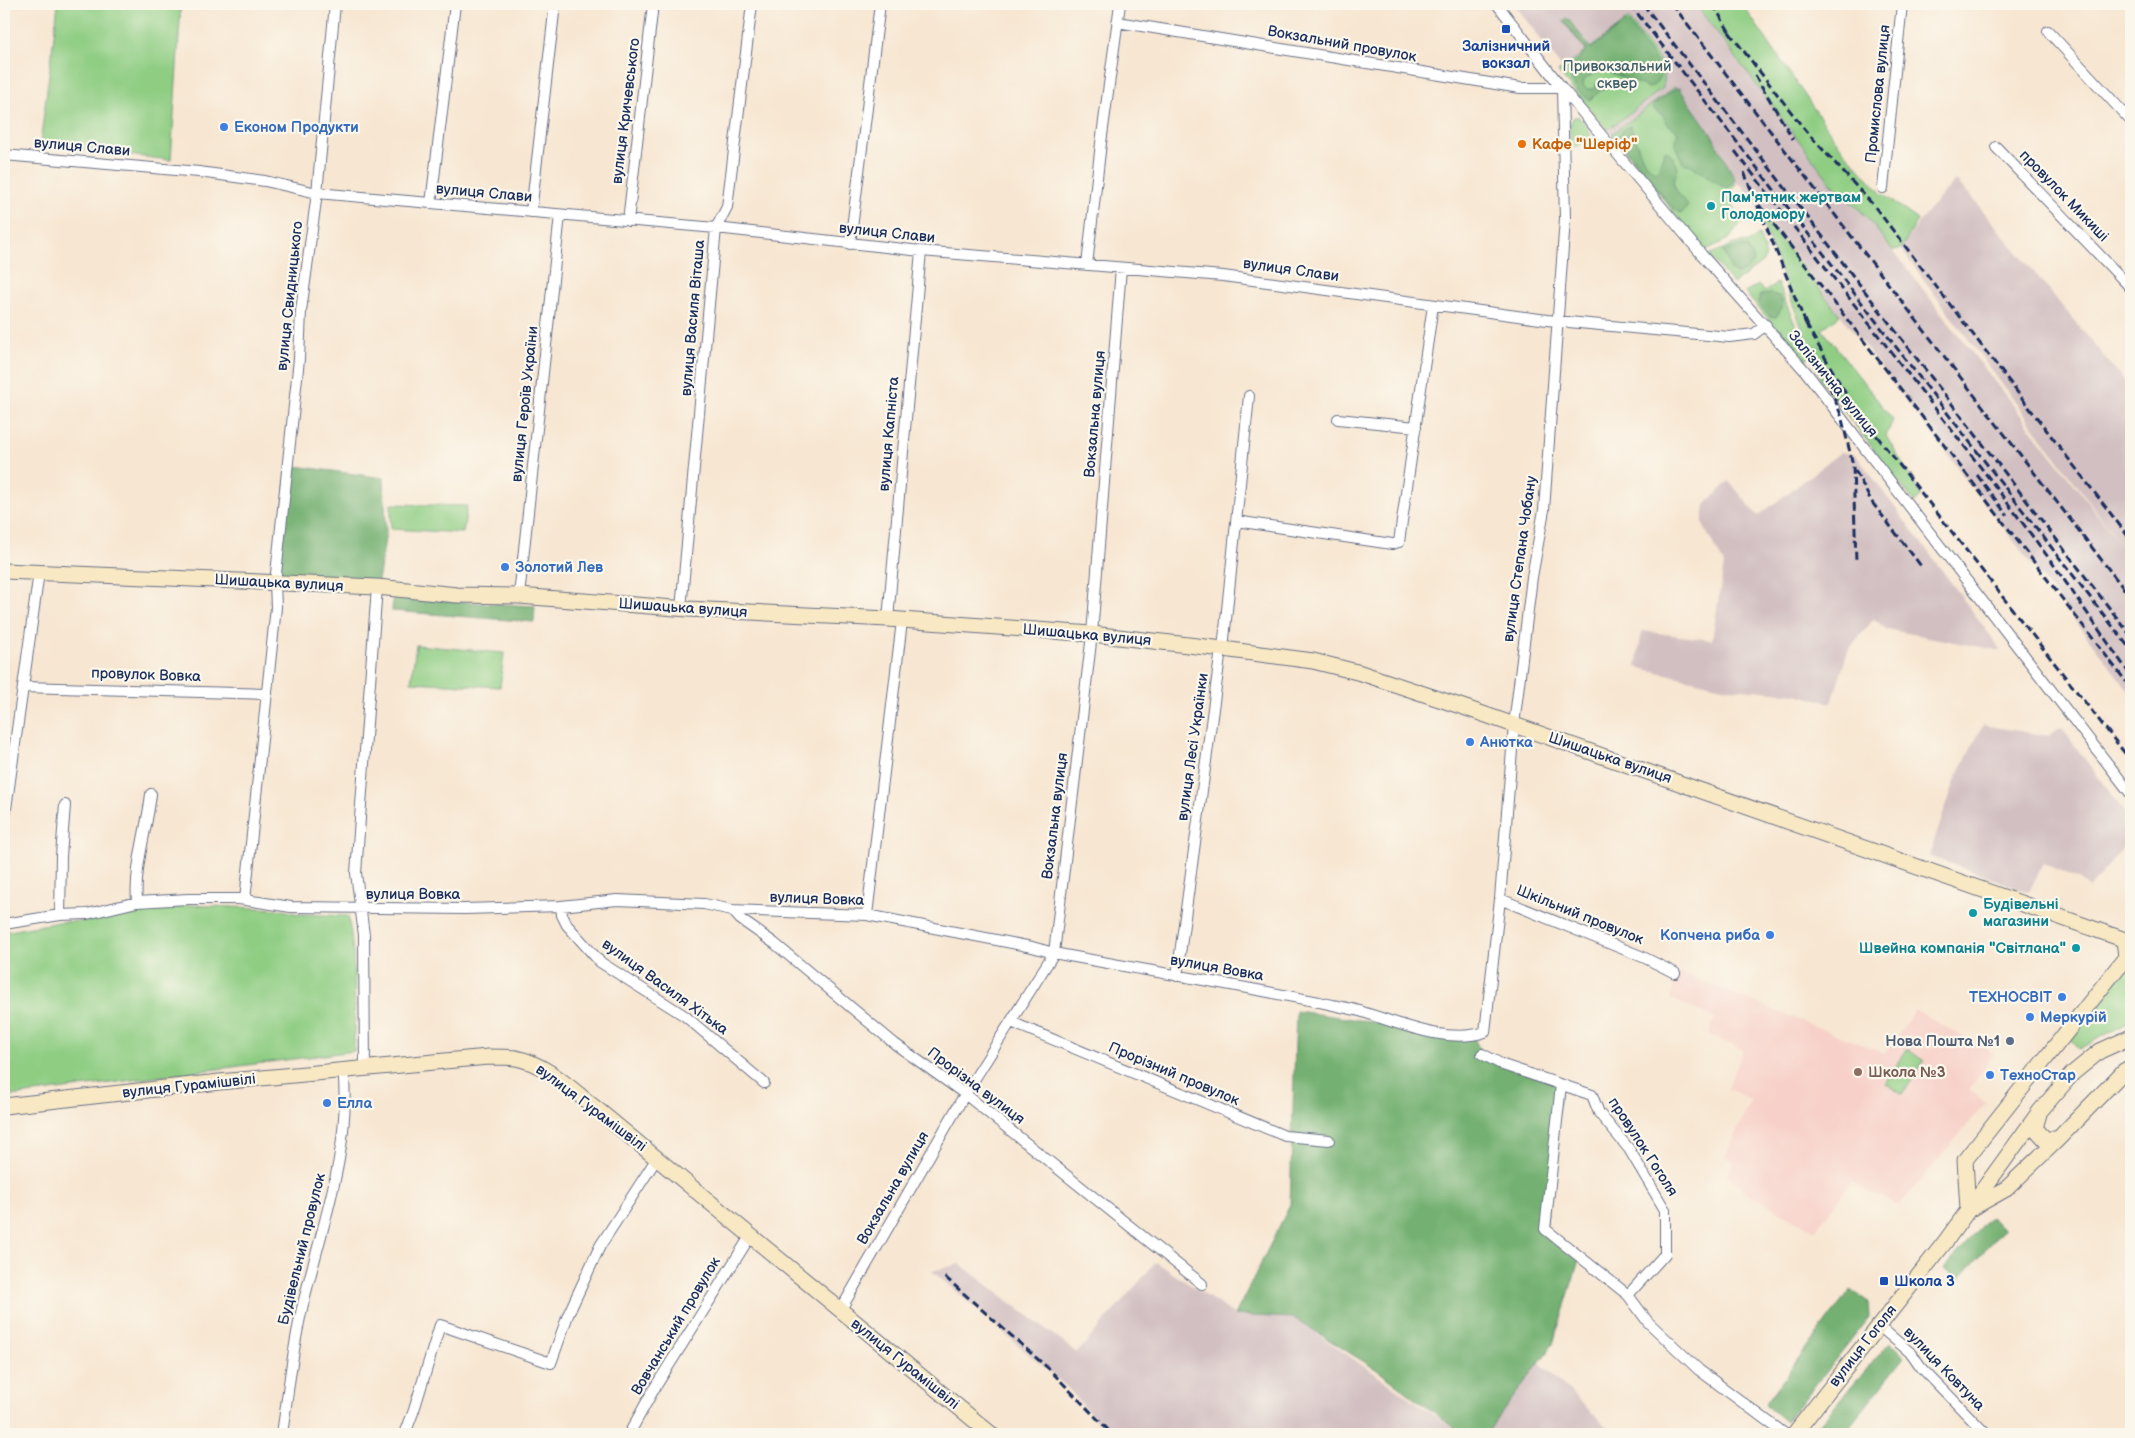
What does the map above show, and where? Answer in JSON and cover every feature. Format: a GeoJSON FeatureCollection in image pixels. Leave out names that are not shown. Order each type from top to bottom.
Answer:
{"type":"FeatureCollection","features":[{"type":"Feature","properties":{"kind":"street","name":"вулиця Свидницького"},"geometry":{"type":"LineString","coordinates":[[245,900],[276,607],[276,587],[299,359],[301,311],[317,193],[335,4]]}},
{"type":"Feature","properties":{"kind":"street"},"geometry":{"type":"LineString","coordinates":[[431,203],[455,4]]}},
{"type":"Feature","properties":{"kind":"street"},"geometry":{"type":"LineString","coordinates":[[531,212],[555,4]]}},
{"type":"Feature","properties":{"kind":"street","name":"вулиця Кричевського"},"geometry":{"type":"LineString","coordinates":[[628,221],[654,4]]}},
{"type":"Feature","properties":{"kind":"street","name":"вулиця Василя Віташа"},"geometry":{"type":"LineString","coordinates":[[681,609],[716,228],[728,207],[752,4]]}},
{"type":"Feature","properties":{"kind":"street"},"geometry":{"type":"LineString","coordinates":[[850,244],[880,4]]}},
{"type":"Feature","properties":{"kind":"street"},"geometry":{"type":"LineString","coordinates":[[1087,265],[1101,142],[1120,4]]}},
{"type":"Feature","properties":{"kind":"street","name":"Залізнична вулиця"},"geometry":{"type":"LineString","coordinates":[[1497,4],[1562,88],[1702,255],[1766,325],[1841,415],[2131,794]]}},
{"type":"Feature","properties":{"kind":"street","name":"Промислова вулиця"},"geometry":{"type":"LineString","coordinates":[[1883,188],[1902,4]]}},
{"type":"Feature","properties":{"kind":"street","name":"Вокзальний провулок"},"geometry":{"type":"LineString","coordinates":[[1117,22],[1520,88],[1562,88]]}},
{"type":"Feature","properties":{"kind":"street"},"geometry":{"type":"LineString","coordinates":[[2048,31],[2131,121]]}},
{"type":"Feature","properties":{"kind":"street","name":"вулиця Степана Чобану"},"geometry":{"type":"LineString","coordinates":[[1484,1032],[1500,899],[1514,724],[1532,577],[1544,510],[1565,219],[1562,88]]}},
{"type":"Feature","properties":{"kind":"street","name":"провулок Микиші"},"geometry":{"type":"LineString","coordinates":[[1996,147],[2131,288]]}},
{"type":"Feature","properties":{"kind":"street","name":"вулиця Слави"},"geometry":{"type":"LineString","coordinates":[[4,155],[199,172],[265,181],[317,193],[716,228],[921,252],[1223,276],[1558,321],[1730,337],[1754,334],[1766,325]]}},
{"type":"Feature","properties":{"kind":"street","name":"вулиця Героїв України"},"geometry":{"type":"LineString","coordinates":[[520,596],[560,215]]}},
{"type":"Feature","properties":{"kind":"street","name":"вулиця Капніста"},"geometry":{"type":"LineString","coordinates":[[867,915],[895,620],[921,252]]}},
{"type":"Feature","properties":{"kind":"street","name":"Вокзальна вулиця"},"geometry":{"type":"LineString","coordinates":[[840,1311],[965,1094],[1054,953],[1092,634],[1121,268]]}},
{"type":"Feature","properties":{"kind":"street"},"geometry":{"type":"LineString","coordinates":[[1236,521],[1395,544],[1400,538],[1433,305]]}},
{"type":"Feature","properties":{"kind":"street","name":"вулиця Лесі Українки"},"geometry":{"type":"LineString","coordinates":[[1177,976],[1220,657],[1223,648],[1249,396]]}},
{"type":"Feature","properties":{"kind":"street"},"geometry":{"type":"LineString","coordinates":[[1338,419],[1416,427]]}},
{"type":"Feature","properties":{"kind":"street","name":"Шишацька вулиця"},"geometry":{"type":"LineString","coordinates":[[4,571],[276,587],[378,587],[458,595],[520,596],[681,609],[895,620],[1092,634],[1223,648],[1313,661],[1361,673],[1514,724],[2128,941]]}},
{"type":"Feature","properties":{"kind":"street"},"geometry":{"type":"LineString","coordinates":[[4,823],[39,572]]}},
{"type":"Feature","properties":{"kind":"street"},"geometry":{"type":"LineString","coordinates":[[365,1069],[364,935],[356,873],[378,587]]}},
{"type":"Feature","properties":{"kind":"street","name":"провулок Вовка"},"geometry":{"type":"LineString","coordinates":[[24,687],[267,694]]}},
{"type":"Feature","properties":{"kind":"street"},"geometry":{"type":"LineString","coordinates":[[137,902],[136,888],[142,841],[151,794]]}},
{"type":"Feature","properties":{"kind":"street"},"geometry":{"type":"LineString","coordinates":[[60,915],[65,805]]}},
{"type":"Feature","properties":{"kind":"street","name":"вулиця Вовка"},"geometry":{"type":"LineString","coordinates":[[4,924],[60,915],[87,914],[137,902],[188,899],[245,900],[291,907],[466,909],[561,906],[617,900],[704,904],[732,910],[867,915],[1354,1010],[1437,1033],[1473,1036],[1484,1032]]}},
{"type":"Feature","properties":{"kind":"street","name":"Шкільний провулок"},"geometry":{"type":"LineString","coordinates":[[1500,899],[1643,957],[1675,973]]}},
{"type":"Feature","properties":{"kind":"street","name":"вулиця Василя Хітька"},"geometry":{"type":"LineString","coordinates":[[561,906],[562,915],[567,926],[600,962],[684,1016],[764,1084]]}},
{"type":"Feature","properties":{"kind":"street","name":"Прорізна вулиця"},"geometry":{"type":"LineString","coordinates":[[732,910],[740,919],[787,954],[895,1044],[965,1094],[1202,1284]]}},
{"type":"Feature","properties":{"kind":"street"},"geometry":{"type":"LineString","coordinates":[[1968,1210],[1965,1160],[2128,956],[2128,941]]}},
{"type":"Feature","properties":{"kind":"street","name":"Прорізний провулок"},"geometry":{"type":"LineString","coordinates":[[1011,1022],[1285,1136],[1329,1140]]}},
{"type":"Feature","properties":{"kind":"street","name":"вулиця Гоголя"},"geometry":{"type":"LineString","coordinates":[[1794,1434],[1968,1210],[2040,1111],[2073,1073],[2100,1051],[2131,1037]]}},
{"type":"Feature","properties":{"kind":"street","name":"провулок Гоголя"},"geometry":{"type":"LineString","coordinates":[[1482,1054],[1503,1065],[1592,1095],[1599,1113],[1629,1149],[1666,1210],[1665,1254],[1628,1295]]}},
{"type":"Feature","properties":{"kind":"street","name":"вулиця Гурамішвілі"},"geometry":{"type":"LineString","coordinates":[[4,1106],[219,1082],[488,1057],[515,1058],[529,1062],[550,1074],[657,1158],[991,1434]]}},
{"type":"Feature","properties":{"kind":"street","name":"вулиця Гоголя"},"geometry":{"type":"LineString","coordinates":[[1968,1210],[2006,1189],[2124,1071],[2131,1067]]}},
{"type":"Feature","properties":{"kind":"street","name":"Будівельний провулок"},"geometry":{"type":"LineString","coordinates":[[282,1434],[300,1316],[338,1166],[345,1113],[345,1090],[342,1070]]}},
{"type":"Feature","properties":{"kind":"street"},"geometry":{"type":"LineString","coordinates":[[1561,1085],[1545,1229],[1628,1295],[1648,1322],[1699,1370],[1785,1434]]}},
{"type":"Feature","properties":{"kind":"street"},"geometry":{"type":"LineString","coordinates":[[2040,1111],[2035,1128],[2038,1134],[2044,1139],[2058,1139]]}},
{"type":"Feature","properties":{"kind":"street"},"geometry":{"type":"LineString","coordinates":[[405,1434],[440,1325],[550,1363],[568,1315],[600,1246],[657,1158]]}},
{"type":"Feature","properties":{"kind":"street"},"geometry":{"type":"LineString","coordinates":[[1965,1160],[1969,1177],[1978,1183],[1993,1176]]}},
{"type":"Feature","properties":{"kind":"street","name":"Вовчанський провулок"},"geometry":{"type":"LineString","coordinates":[[629,1434],[654,1389],[751,1235]]}},
{"type":"Feature","properties":{"kind":"street","name":"вулиця Ковтуна"},"geometry":{"type":"LineString","coordinates":[[1879,1326],[1912,1354],[1921,1367],[1986,1434]]}},
{"type":"Feature","properties":{"kind":"shaded area"},"geometry":{"type":"Polygon","coordinates":[[[1514,4],[1694,4],[1831,183],[1867,217],[2129,555],[1901,249],[1920,221],[1955,180],[1970,195],[2131,389],[2131,694],[1741,185],[1615,138],[1514,4]]]}},
{"type":"Feature","properties":{"kind":"shaded area"},"geometry":{"type":"Polygon","coordinates":[[[1841,452],[1856,455],[2002,651],[1886,629],[1874,619],[1848,650],[1832,703],[1795,694],[1722,687],[1636,667],[1642,631],[1712,640],[1724,564],[1702,523],[1705,505],[1729,481],[1758,516],[1841,452]]]}},
{"type":"Feature","properties":{"kind":"shaded area"},"geometry":{"type":"Polygon","coordinates":[[[1983,725],[2049,736],[2061,727],[2131,821],[2131,838],[2090,888],[2080,880],[2043,863],[2029,892],[1929,856],[1955,780],[1983,725]]]}},
{"type":"Feature","properties":{"kind":"shaded area","name":"Школа №3"},"geometry":{"type":"Polygon","coordinates":[[[1678,972],[1885,1054],[1915,1010],[1994,1054],[1969,1090],[1986,1103],[1899,1206],[1851,1182],[1815,1231],[1750,1195],[1727,1175],[1734,1162],[1725,1157],[1751,1099],[1728,1089],[1743,1050],[1709,1035],[1715,1018],[1670,999],[1678,972]]]}},
{"type":"Feature","properties":{"kind":"shaded area"},"geometry":{"type":"Polygon","coordinates":[[[1156,1262],[1235,1315],[1294,1318],[1462,1434],[1108,1434],[1067,1387],[932,1271],[960,1264],[1077,1353],[1156,1262]]]}},
{"type":"Feature","properties":{"kind":"shaded area"},"geometry":{"type":"Polygon","coordinates":[[[1539,1362],[1614,1434],[1486,1434],[1539,1362]]]}},
{"type":"Feature","properties":{"kind":"green space"},"geometry":{"type":"Polygon","coordinates":[[[58,4],[181,4],[171,160],[40,145],[58,4]]]}},
{"type":"Feature","properties":{"kind":"green space"},"geometry":{"type":"Polygon","coordinates":[[[1695,4],[1742,4],[1839,145],[1881,193],[1918,220],[1901,249],[1892,250],[1867,217],[1831,183],[1695,4]]]}},
{"type":"Feature","properties":{"kind":"green space","name":"Привокзальний сквер"},"geometry":{"type":"Polygon","coordinates":[[[1567,18],[1590,48],[1628,19],[1663,65],[1663,88],[1607,130],[1558,72],[1586,51],[1563,21],[1567,18]]]}},
{"type":"Feature","properties":{"kind":"green space"},"geometry":{"type":"Polygon","coordinates":[[[1568,19],[1591,49],[1624,23],[1628,23],[1661,68],[1656,82],[1649,88],[1602,69],[1584,80],[1583,86],[1587,89],[1595,89],[1596,84],[1601,82],[1606,87],[1590,100],[1575,87],[1568,69],[1587,51],[1565,23],[1568,19]]]}},
{"type":"Feature","properties":{"kind":"green space"},"geometry":{"type":"Polygon","coordinates":[[[1675,87],[1705,130],[1736,186],[1726,195],[1743,220],[1729,239],[1704,251],[1612,134],[1675,87]]]}},
{"type":"Feature","properties":{"kind":"green space"},"geometry":{"type":"Polygon","coordinates":[[[1679,88],[1712,135],[1735,179],[1732,185],[1726,189],[1691,165],[1683,163],[1675,145],[1678,132],[1666,123],[1664,116],[1652,106],[1679,88]]]}},
{"type":"Feature","properties":{"kind":"green space"},"geometry":{"type":"Polygon","coordinates":[[[1574,117],[1579,117],[1586,124],[1590,138],[1572,149],[1570,124],[1574,117]]]}},
{"type":"Feature","properties":{"kind":"green space"},"geometry":{"type":"Polygon","coordinates":[[[1630,126],[1643,158],[1651,168],[1657,172],[1665,150],[1673,158],[1678,168],[1673,183],[1677,192],[1688,206],[1681,214],[1671,206],[1620,143],[1618,136],[1626,127],[1630,126]]]}},
{"type":"Feature","properties":{"kind":"green space"},"geometry":{"type":"Polygon","coordinates":[[[1758,211],[1840,315],[1822,329],[1893,420],[1886,436],[1921,495],[1915,503],[1822,382],[1758,211]]]}},
{"type":"Feature","properties":{"kind":"green space"},"geometry":{"type":"Polygon","coordinates":[[[1759,235],[1766,256],[1763,262],[1733,284],[1709,255],[1734,244],[1749,242],[1759,235]]]}},
{"type":"Feature","properties":{"kind":"green space"},"geometry":{"type":"Polygon","coordinates":[[[1740,246],[1747,247],[1754,259],[1748,269],[1737,274],[1731,270],[1723,251],[1740,246]]]}},
{"type":"Feature","properties":{"kind":"green space"},"geometry":{"type":"Polygon","coordinates":[[[1777,283],[1809,356],[1806,361],[1745,293],[1758,285],[1764,292],[1777,283]]]}},
{"type":"Feature","properties":{"kind":"green space"},"geometry":{"type":"Polygon","coordinates":[[[1772,294],[1779,296],[1782,302],[1776,317],[1770,316],[1759,305],[1759,295],[1772,294]]]}},
{"type":"Feature","properties":{"kind":"green space"},"geometry":{"type":"Polygon","coordinates":[[[288,465],[384,478],[386,533],[377,587],[275,583],[288,465]]]}},
{"type":"Feature","properties":{"kind":"green space"},"geometry":{"type":"Polygon","coordinates":[[[391,504],[467,506],[463,533],[391,529],[391,504]]]}},
{"type":"Feature","properties":{"kind":"green space"},"geometry":{"type":"Polygon","coordinates":[[[393,598],[535,606],[534,622],[392,611],[393,598]]]}},
{"type":"Feature","properties":{"kind":"green space"},"geometry":{"type":"Polygon","coordinates":[[[416,645],[504,653],[500,687],[411,682],[416,645]]]}},
{"type":"Feature","properties":{"kind":"green space"},"geometry":{"type":"Polygon","coordinates":[[[189,905],[278,909],[299,914],[348,916],[354,966],[354,1051],[4,1097],[4,932],[59,922],[86,921],[135,908],[189,905]]]}},
{"type":"Feature","properties":{"kind":"green space"},"geometry":{"type":"Polygon","coordinates":[[[2131,968],[2131,1021],[2079,1049],[2070,1039],[2120,973],[2131,968]]]}},
{"type":"Feature","properties":{"kind":"green space"},"geometry":{"type":"Polygon","coordinates":[[[1296,1011],[1473,1036],[1482,1054],[1561,1085],[1545,1229],[1580,1257],[1553,1344],[1486,1434],[1463,1434],[1377,1370],[1294,1318],[1235,1315],[1290,1205],[1296,1011]]]}},
{"type":"Feature","properties":{"kind":"green space"},"geometry":{"type":"Polygon","coordinates":[[[1907,1049],[1924,1061],[1903,1094],[1885,1083],[1907,1049]]]}},
{"type":"Feature","properties":{"kind":"green space"},"geometry":{"type":"Polygon","coordinates":[[[1990,1217],[2004,1229],[1958,1280],[1944,1268],[1990,1217]]]}},
{"type":"Feature","properties":{"kind":"green space"},"geometry":{"type":"Polygon","coordinates":[[[1851,1289],[1868,1302],[1869,1317],[1786,1422],[1765,1404],[1851,1289]]]}},
{"type":"Feature","properties":{"kind":"green space"},"geometry":{"type":"Polygon","coordinates":[[[1890,1342],[1905,1357],[1846,1431],[1843,1434],[1811,1434],[1890,1342]]]}},
{"type":"Feature","properties":{"kind":"railway"},"geometry":{"type":"LineString","coordinates":[[1630,4],[2131,650]]}},
{"type":"Feature","properties":{"kind":"railway"},"geometry":{"type":"LineString","coordinates":[[1643,4],[2131,636]]}},
{"type":"Feature","properties":{"kind":"railway"},"geometry":{"type":"LineString","coordinates":[[1672,4],[2131,598]]}},
{"type":"Feature","properties":{"kind":"railway"},"geometry":{"type":"LineString","coordinates":[[1713,4],[1733,38]]}},
{"type":"Feature","properties":{"kind":"railway"},"geometry":{"type":"LineString","coordinates":[[1729,32],[1805,130],[1875,207],[2131,540]]}},
{"type":"Feature","properties":{"kind":"railway"},"geometry":{"type":"LineString","coordinates":[[1755,75],[1793,139]]}},
{"type":"Feature","properties":{"kind":"railway"},"geometry":{"type":"LineString","coordinates":[[1735,151],[1989,478],[2051,561],[2131,676]]}},
{"type":"Feature","properties":{"kind":"railway"},"geometry":{"type":"LineString","coordinates":[[1744,172],[1808,329]]}},
{"type":"Feature","properties":{"kind":"railway"},"geometry":{"type":"LineString","coordinates":[[1759,205],[2131,688]]}},
{"type":"Feature","properties":{"kind":"railway"},"geometry":{"type":"LineString","coordinates":[[1806,324],[1851,403],[2131,761]]}},
{"type":"Feature","properties":{"kind":"railway"},"geometry":{"type":"LineString","coordinates":[[1821,364],[1841,415],[1853,465],[1856,562]]}},
{"type":"Feature","properties":{"kind":"railway"},"geometry":{"type":"LineString","coordinates":[[1855,470],[1871,501],[1921,566]]}},
{"type":"Feature","properties":{"kind":"railway"},"geometry":{"type":"LineString","coordinates":[[1977,475],[2007,515]]}},
{"type":"Feature","properties":{"kind":"railway"},"geometry":{"type":"LineString","coordinates":[[945,1277],[1049,1369],[1112,1434]]}},
{"type":"Feature","properties":{"kind":"place","name":"Залізничний вокзал"},"geometry":{"type":"Point","coordinates":[1506,29]}},
{"type":"Feature","properties":{"kind":"place","name":"Економ Продукти"},"geometry":{"type":"Point","coordinates":[224,127]}},
{"type":"Feature","properties":{"kind":"place","name":"Кафе \"Шеріф\""},"geometry":{"type":"Point","coordinates":[1522,144]}},
{"type":"Feature","properties":{"kind":"place","name":"Пам'ятник жертвам Голодомору"},"geometry":{"type":"Point","coordinates":[1711,206]}},
{"type":"Feature","properties":{"kind":"place","name":"Золотий Лев"},"geometry":{"type":"Point","coordinates":[505,567]}},
{"type":"Feature","properties":{"kind":"place","name":"Анютка"},"geometry":{"type":"Point","coordinates":[1470,742]}},
{"type":"Feature","properties":{"kind":"place","name":"Будівельні магазини"},"geometry":{"type":"Point","coordinates":[1973,913]}},
{"type":"Feature","properties":{"kind":"place","name":"Копчена риба"},"geometry":{"type":"Point","coordinates":[1770,935]}},
{"type":"Feature","properties":{"kind":"place","name":"Швейна компанія \"Світлана\""},"geometry":{"type":"Point","coordinates":[2076,948]}},
{"type":"Feature","properties":{"kind":"place","name":"ТЕХНОСВІТ"},"geometry":{"type":"Point","coordinates":[2062,997]}},
{"type":"Feature","properties":{"kind":"place","name":"Меркурій"},"geometry":{"type":"Point","coordinates":[2030,1017]}},
{"type":"Feature","properties":{"kind":"place","name":"Нова Пошта №1"},"geometry":{"type":"Point","coordinates":[2010,1041]}},
{"type":"Feature","properties":{"kind":"place","name":"Школа №3"},"geometry":{"type":"Point","coordinates":[1858,1072]}},
{"type":"Feature","properties":{"kind":"place","name":"ТехноСтар"},"geometry":{"type":"Point","coordinates":[1990,1075]}},
{"type":"Feature","properties":{"kind":"place","name":"Елла"},"geometry":{"type":"Point","coordinates":[327,1103]}},
{"type":"Feature","properties":{"kind":"place","name":"Школа 3"},"geometry":{"type":"Point","coordinates":[1884,1281]}}]}
